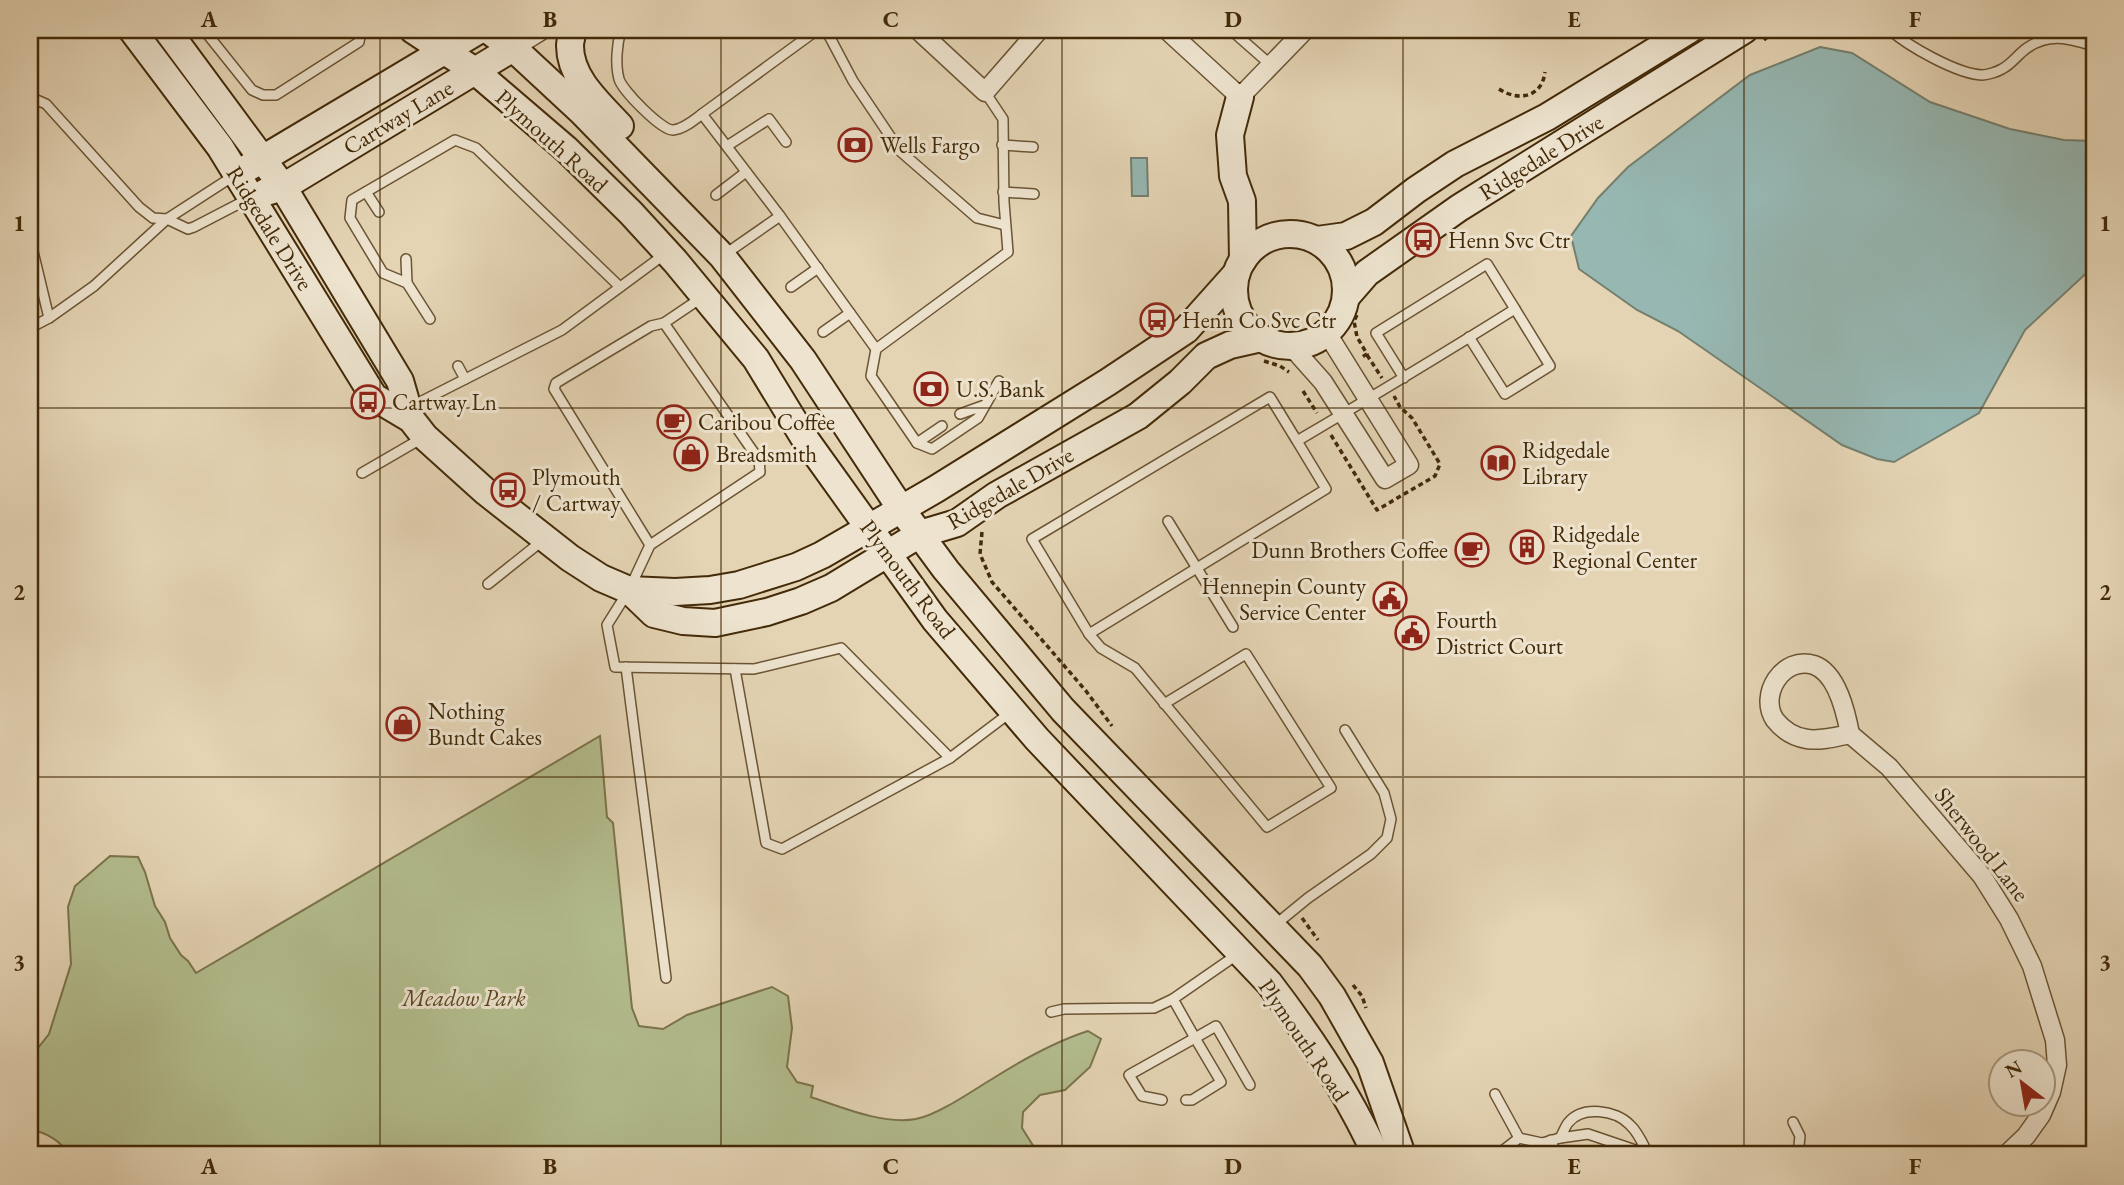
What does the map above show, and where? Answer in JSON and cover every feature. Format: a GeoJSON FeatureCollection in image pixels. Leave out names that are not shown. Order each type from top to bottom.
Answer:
{"type":"FeatureCollection","features":[{"type":"Feature","properties":{"kind":"street","name":"Ridgedale Drive"},"geometry":{"type":"LineString","coordinates":[[132,30],[220,147],[374,397],[418,428],[486,492],[545,539],[601,578],[629,590],[654,614],[683,621],[715,623],[767,612],[831,588],[920,534],[957,523],[997,495],[1138,416],[1180,382],[1206,356],[1230,345],[1261,338]]}},
{"type":"Feature","properties":{"kind":"street","name":"Ridgedale Drive"},"geometry":{"type":"LineString","coordinates":[[167,30],[283,187],[400,381],[418,428]]}},
{"type":"Feature","properties":{"kind":"street","name":"Plymouth Road"},"geometry":{"type":"LineString","coordinates":[[413,30],[475,71],[566,149],[667,252],[705,296],[756,359],[803,436],[934,620],[1013,711],[1269,983],[1292,1013],[1343,1095],[1376,1155]]}},
{"type":"Feature","properties":{"kind":"street","name":"Cartway Lane"},"geometry":{"type":"LineString","coordinates":[[237,174],[479,30]]}},
{"type":"Feature","properties":{"kind":"street","name":"Plymouth Road"},"geometry":{"type":"LineString","coordinates":[[488,30],[513,48],[582,112],[722,256],[803,360],[901,509],[946,570],[1063,710],[1310,965],[1332,996],[1370,1063],[1402,1155]]}},
{"type":"Feature","properties":{"kind":"street","name":"Cartway Lane"},"geometry":{"type":"LineString","coordinates":[[251,197],[283,187],[542,30]]}},
{"type":"Feature","properties":{"kind":"street"},"geometry":{"type":"LineString","coordinates":[[573,30],[570,47],[575,67],[586,89],[698,209],[722,256]]}},
{"type":"Feature","properties":{"kind":"street"},"geometry":{"type":"LineString","coordinates":[[918,30],[985,92],[1040,30]]}},
{"type":"Feature","properties":{"kind":"street"},"geometry":{"type":"LineString","coordinates":[[1167,30],[1240,97]]}},
{"type":"Feature","properties":{"kind":"street"},"geometry":{"type":"LineString","coordinates":[[1242,201],[1286,234],[1317,240],[1330,250],[1340,264],[1346,279],[1347,296],[1342,314],[1319,339],[1291,346],[1261,338],[1249,328],[1240,315],[1234,296],[1240,267],[1242,201],[1233,176],[1230,135],[1240,97],[1305,30]]}},
{"type":"Feature","properties":{"kind":"street","name":"Ridgedale Drive"},"geometry":{"type":"LineString","coordinates":[[1317,240],[1346,236],[1374,222],[1455,164],[1546,117],[1689,30]]}},
{"type":"Feature","properties":{"kind":"street","name":"Ridgedale Drive"},"geometry":{"type":"LineString","coordinates":[[1347,296],[1367,273],[1459,208],[1744,30]]}},
{"type":"Feature","properties":{"kind":"street"},"geometry":{"type":"LineString","coordinates":[[1240,267],[1258,245],[1286,234]]}},
{"type":"Feature","properties":{"kind":"street","name":"Ridgedale Drive"},"geometry":{"type":"LineString","coordinates":[[629,590],[710,590],[739,585],[796,567],[901,509],[1108,382],[1186,330],[1240,267]]}},
{"type":"Feature","properties":{"kind":"street"},"geometry":{"type":"LineString","coordinates":[[1291,346],[1323,382],[1385,479],[1409,465],[1330,338],[1331,329]]}},
{"type":"Feature","properties":{"kind":"street"},"geometry":{"type":"LineString","coordinates":[[1800,664],[1815,665],[1829,677],[1840,696],[1850,734],[1807,739],[1781,727],[1772,715],[1768,697],[1775,681],[1786,669],[1800,664]]}},
{"type":"Feature","properties":{"kind":"street","name":"Sherwood Lane"},"geometry":{"type":"LineString","coordinates":[[1850,734],[1889,767],[1982,876],[2010,919],[2032,966],[2055,1040],[2057,1065],[2051,1092],[2041,1115],[2026,1136],[2006,1155]]}},
{"type":"Feature","properties":{"kind":"street"},"geometry":{"type":"LineString","coordinates":[[1240,953],[1273,926]]}},
{"type":"Feature","properties":{"kind":"lane"},"geometry":{"type":"LineString","coordinates":[[204,30],[252,90],[262,95],[276,96],[359,42],[361,30]]}},
{"type":"Feature","properties":{"kind":"lane"},"geometry":{"type":"LineString","coordinates":[[621,30],[617,68],[620,83],[661,126],[672,130],[684,127],[817,30]]}},
{"type":"Feature","properties":{"kind":"lane"},"geometry":{"type":"LineString","coordinates":[[826,30],[853,81],[900,151],[977,218],[1005,225]]}},
{"type":"Feature","properties":{"kind":"lane"},"geometry":{"type":"LineString","coordinates":[[1231,30],[1272,66]]}},
{"type":"Feature","properties":{"kind":"lane"},"geometry":{"type":"LineString","coordinates":[[1890,30],[1900,39],[1959,70],[1983,76],[2003,68],[2027,48],[2042,40],[2062,37],[2094,46]]}},
{"type":"Feature","properties":{"kind":"lane"},"geometry":{"type":"LineString","coordinates":[[985,92],[1003,119],[1003,192],[1008,252],[876,349],[871,376],[917,443],[932,449],[978,418],[999,381]]}},
{"type":"Feature","properties":{"kind":"lane"},"geometry":{"type":"LineString","coordinates":[[31,94],[46,104],[139,207],[153,218],[167,219],[188,229],[194,228],[251,197]]}},
{"type":"Feature","properties":{"kind":"lane"},"geometry":{"type":"LineString","coordinates":[[702,114],[876,349]]}},
{"type":"Feature","properties":{"kind":"lane"},"geometry":{"type":"LineString","coordinates":[[727,146],[769,118],[786,142]]}},
{"type":"Feature","properties":{"kind":"lane"},"geometry":{"type":"LineString","coordinates":[[407,283],[383,273],[350,218],[352,200],[455,140],[476,148],[620,287]]}},
{"type":"Feature","properties":{"kind":"lane"},"geometry":{"type":"LineString","coordinates":[[1002,145],[1032,147]]}},
{"type":"Feature","properties":{"kind":"lane"},"geometry":{"type":"LineString","coordinates":[[716,195],[746,172]]}},
{"type":"Feature","properties":{"kind":"lane"},"geometry":{"type":"LineString","coordinates":[[30,328],[94,286],[167,219],[237,174]]}},
{"type":"Feature","properties":{"kind":"lane"},"geometry":{"type":"LineString","coordinates":[[366,192],[379,212]]}},
{"type":"Feature","properties":{"kind":"lane"},"geometry":{"type":"LineString","coordinates":[[1003,192],[1034,194]]}},
{"type":"Feature","properties":{"kind":"lane"},"geometry":{"type":"LineString","coordinates":[[722,256],[779,216]]}},
{"type":"Feature","properties":{"kind":"lane"},"geometry":{"type":"LineString","coordinates":[[30,239],[49,318]]}},
{"type":"Feature","properties":{"kind":"lane"},"geometry":{"type":"LineString","coordinates":[[362,473],[418,428],[424,400],[562,330],[667,252]]}},
{"type":"Feature","properties":{"kind":"lane"},"geometry":{"type":"LineString","coordinates":[[406,259],[407,283],[429,319]]}},
{"type":"Feature","properties":{"kind":"lane"},"geometry":{"type":"LineString","coordinates":[[1404,378],[1376,333],[1488,264],[1550,366],[1505,394],[1469,337]]}},
{"type":"Feature","properties":{"kind":"lane"},"geometry":{"type":"LineString","coordinates":[[791,287],[818,268]]}},
{"type":"Feature","properties":{"kind":"lane"},"geometry":{"type":"LineString","coordinates":[[650,545],[554,390],[556,383],[651,326],[664,323],[705,296]]}},
{"type":"Feature","properties":{"kind":"lane"},"geometry":{"type":"LineString","coordinates":[[1297,442],[1515,309]]}},
{"type":"Feature","properties":{"kind":"lane"},"geometry":{"type":"LineString","coordinates":[[823,332],[850,313]]}},
{"type":"Feature","properties":{"kind":"lane"},"geometry":{"type":"LineString","coordinates":[[664,323],[758,460],[760,472],[650,545],[629,590],[607,625],[615,667],[754,668],[841,648],[950,758]]}},
{"type":"Feature","properties":{"kind":"lane"},"geometry":{"type":"LineString","coordinates":[[458,366],[465,379]]}},
{"type":"Feature","properties":{"kind":"lane"},"geometry":{"type":"LineString","coordinates":[[1089,634],[1326,489],[1270,397],[1032,539],[1089,634],[1101,648],[1135,668],[1164,704],[1267,827],[1331,789],[1246,653],[1164,704]]}},
{"type":"Feature","properties":{"kind":"lane"},"geometry":{"type":"LineString","coordinates":[[960,414],[985,405]]}},
{"type":"Feature","properties":{"kind":"lane"},"geometry":{"type":"LineString","coordinates":[[917,443],[942,426]]}},
{"type":"Feature","properties":{"kind":"lane"},"geometry":{"type":"LineString","coordinates":[[1168,521],[1233,627]]}},
{"type":"Feature","properties":{"kind":"lane"},"geometry":{"type":"LineString","coordinates":[[488,584],[545,539]]}},
{"type":"Feature","properties":{"kind":"lane"},"geometry":{"type":"LineString","coordinates":[[626,667],[666,978]]}},
{"type":"Feature","properties":{"kind":"lane"},"geometry":{"type":"LineString","coordinates":[[735,668],[765,843],[782,849],[950,758],[1013,711]]}},
{"type":"Feature","properties":{"kind":"lane"},"geometry":{"type":"LineString","coordinates":[[1273,926],[1371,854],[1387,838],[1391,819],[1384,793],[1345,730]]}},
{"type":"Feature","properties":{"kind":"lane"},"geometry":{"type":"LineString","coordinates":[[1051,1012],[1065,1009],[1154,1007],[1172,999],[1240,953]]}},
{"type":"Feature","properties":{"kind":"lane"},"geometry":{"type":"LineString","coordinates":[[1172,999],[1221,1082],[1192,1100],[1186,1100]]}},
{"type":"Feature","properties":{"kind":"lane"},"geometry":{"type":"LineString","coordinates":[[1163,1100],[1142,1096],[1129,1075],[1216,1026],[1250,1085]]}},
{"type":"Feature","properties":{"kind":"lane"},"geometry":{"type":"LineString","coordinates":[[1495,1094],[1519,1138],[1542,1143],[1588,1134],[1649,1154]]}},
{"type":"Feature","properties":{"kind":"lane"},"geometry":{"type":"LineString","coordinates":[[1556,1155],[1555,1139],[1570,1120],[1585,1113],[1603,1111],[1621,1117],[1633,1127],[1649,1154]]}},
{"type":"Feature","properties":{"kind":"lane"},"geometry":{"type":"LineString","coordinates":[[1793,1122],[1800,1136],[1798,1155]]}},
{"type":"Feature","properties":{"kind":"lane"},"geometry":{"type":"LineString","coordinates":[[1497,1155],[1519,1138]]}},
{"type":"Feature","properties":{"kind":"path"},"geometry":{"type":"LineString","coordinates":[[1528,30],[1542,34],[1586,37],[1626,34],[1646,36]]}},
{"type":"Feature","properties":{"kind":"path"},"geometry":{"type":"LineString","coordinates":[[1499,89],[1508,95],[1530,95],[1538,90],[1544,81],[1545,72]]}},
{"type":"Feature","properties":{"kind":"path"},"geometry":{"type":"LineString","coordinates":[[1367,354],[1383,380]]}},
{"type":"Feature","properties":{"kind":"path"},"geometry":{"type":"LineString","coordinates":[[1304,391],[1320,418]]}},
{"type":"Feature","properties":{"kind":"green space","name":"Meadow Park"},"geometry":{"type":"Polygon","coordinates":[[[600,736],[607,817],[613,823],[632,1008],[639,1026],[663,1029],[687,1015],[772,987],[788,996],[792,1028],[787,1067],[797,1082],[813,1086],[811,1097],[890,1120],[916,1119],[934,1113],[1038,1052],[1088,1031],[1101,1039],[1090,1067],[1065,1090],[1040,1095],[1023,1112],[1022,1128],[1039,1155],[71,1155],[53,1138],[30,1130],[30,1058],[49,1034],[71,964],[68,907],[75,886],[110,856],[138,857],[155,906],[165,922],[170,938],[196,973],[600,736]]]}},
{"type":"Feature","properties":{"kind":"water"},"geometry":{"type":"Polygon","coordinates":[[[1820,47],[1852,53],[1930,102],[2010,129],[2064,140],[2094,141],[2094,266],[2025,330],[1979,413],[1894,462],[1877,459],[1842,445],[1678,331],[1637,310],[1579,269],[1571,236],[1598,198],[1628,167],[1750,75],[1820,47]]]}},
{"type":"Feature","properties":{"kind":"water"},"geometry":{"type":"Polygon","coordinates":[[[1131,158],[1147,158],[1148,196],[1132,196],[1131,158]]]}},
{"type":"Feature","properties":{"kind":"place","name":"Wells Fargo"},"geometry":{"type":"Point","coordinates":[855,145]}},
{"type":"Feature","properties":{"kind":"place","name":"Henn Svc Ctr"},"geometry":{"type":"Point","coordinates":[1423,240]}},
{"type":"Feature","properties":{"kind":"place","name":"Henn Co Svc Ctr"},"geometry":{"type":"Point","coordinates":[1157,320]}},
{"type":"Feature","properties":{"kind":"place","name":"U.S. Bank"},"geometry":{"type":"Point","coordinates":[931,389]}},
{"type":"Feature","properties":{"kind":"place","name":"Cartway Ln"},"geometry":{"type":"Point","coordinates":[368,402]}},
{"type":"Feature","properties":{"kind":"place","name":"Caribou Coffee"},"geometry":{"type":"Point","coordinates":[674,422]}},
{"type":"Feature","properties":{"kind":"place","name":"Breadsmith"},"geometry":{"type":"Point","coordinates":[691,454]}},
{"type":"Feature","properties":{"kind":"place","name":"Ridgedale Library"},"geometry":{"type":"Point","coordinates":[1498,463]}},
{"type":"Feature","properties":{"kind":"place","name":"Plymouth / Cartway"},"geometry":{"type":"Point","coordinates":[508,490]}},
{"type":"Feature","properties":{"kind":"place","name":"Ridgedale Regional Center"},"geometry":{"type":"Point","coordinates":[1527,547]}},
{"type":"Feature","properties":{"kind":"place","name":"Dunn Brothers Coffee"},"geometry":{"type":"Point","coordinates":[1472,550]}},
{"type":"Feature","properties":{"kind":"place","name":"Hennepin County Service Center"},"geometry":{"type":"Point","coordinates":[1390,599]}},
{"type":"Feature","properties":{"kind":"place","name":"Fourth District Court"},"geometry":{"type":"Point","coordinates":[1412,633]}},
{"type":"Feature","properties":{"kind":"place","name":"Nothing Bundt Cakes"},"geometry":{"type":"Point","coordinates":[403,724]}}]}
